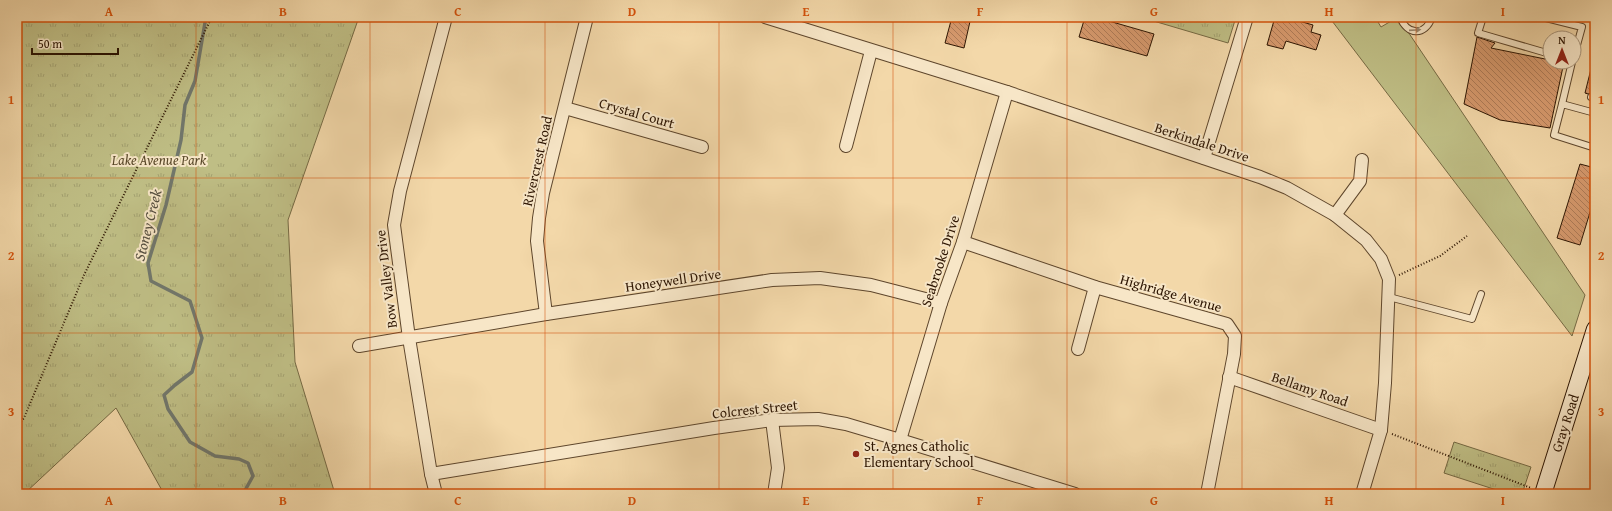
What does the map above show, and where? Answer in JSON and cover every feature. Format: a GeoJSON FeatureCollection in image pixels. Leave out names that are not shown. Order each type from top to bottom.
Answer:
{"type":"FeatureCollection","features":[{"type":"Feature","properties":{"kind":"main road","name":"Gray Road"},"geometry":{"type":"LineString","coordinates":[[1544,494],[1595,329]]}},
{"type":"Feature","properties":{"kind":"street","name":"Bow Valley Drive"},"geometry":{"type":"LineString","coordinates":[[436,494],[431,474],[409,338],[394,225],[400,191],[446,17]]}},
{"type":"Feature","properties":{"kind":"street","name":"Rivercrest Road"},"geometry":{"type":"LineString","coordinates":[[546,314],[537,241],[539,218],[587,17]]}},
{"type":"Feature","properties":{"kind":"street","name":"Berkindale Drive"},"geometry":{"type":"LineString","coordinates":[[765,17],[1007,92],[1260,177],[1287,188],[1335,215],[1366,240],[1381,259],[1389,279],[1381,430],[1362,494]]}},
{"type":"Feature","properties":{"kind":"street"},"geometry":{"type":"LineString","coordinates":[[1204,158],[1247,17]]}},
{"type":"Feature","properties":{"kind":"street"},"geometry":{"type":"LineString","coordinates":[[846,146],[871,51]]}},
{"type":"Feature","properties":{"kind":"street","name":"Seabrooke Drive"},"geometry":{"type":"LineString","coordinates":[[900,440],[941,303],[963,242],[1007,92]]}},
{"type":"Feature","properties":{"kind":"street","name":"Crystal Court"},"geometry":{"type":"LineString","coordinates":[[565,108],[702,147]]}},
{"type":"Feature","properties":{"kind":"street"},"geometry":{"type":"LineString","coordinates":[[1335,215],[1360,181],[1362,160]]}},
{"type":"Feature","properties":{"kind":"street","name":"Highridge Avenue"},"geometry":{"type":"LineString","coordinates":[[963,242],[1095,287],[1227,324],[1235,336],[1234,354],[1207,494]]}},
{"type":"Feature","properties":{"kind":"street","name":"Honeywell Drive"},"geometry":{"type":"LineString","coordinates":[[359,346],[546,314],[772,280],[820,278],[871,285],[941,303]]}},
{"type":"Feature","properties":{"kind":"street"},"geometry":{"type":"LineString","coordinates":[[1078,348],[1095,287]]}},
{"type":"Feature","properties":{"kind":"street","name":"Bellamy Road"},"geometry":{"type":"LineString","coordinates":[[1229,376],[1381,430]]}},
{"type":"Feature","properties":{"kind":"street","name":"Colcrest Street"},"geometry":{"type":"LineString","coordinates":[[431,474],[714,428],[772,420],[818,418],[846,424],[1075,494]]}},
{"type":"Feature","properties":{"kind":"street"},"geometry":{"type":"LineString","coordinates":[[772,420],[778,468],[774,494]]}},
{"type":"Feature","properties":{"kind":"lane"},"geometry":{"type":"LineString","coordinates":[[1400,17],[1402,24],[1408,30],[1417,31],[1425,28],[1432,17]]}},
{"type":"Feature","properties":{"kind":"lane"},"geometry":{"type":"LineString","coordinates":[[1483,17],[1478,33],[1542,52]]}},
{"type":"Feature","properties":{"kind":"lane"},"geometry":{"type":"LineString","coordinates":[[1545,17],[1582,27],[1581,30]]}},
{"type":"Feature","properties":{"kind":"lane"},"geometry":{"type":"LineString","coordinates":[[1570,70],[1554,135],[1595,148]]}},
{"type":"Feature","properties":{"kind":"lane"},"geometry":{"type":"LineString","coordinates":[[1562,104],[1595,113]]}},
{"type":"Feature","properties":{"kind":"lane"},"geometry":{"type":"LineString","coordinates":[[1389,297],[1472,319],[1480,294]]}},
{"type":"Feature","properties":{"kind":"path"},"geometry":{"type":"LineString","coordinates":[[17,426],[24,418],[84,275],[211,18]]}},
{"type":"Feature","properties":{"kind":"path"},"geometry":{"type":"LineString","coordinates":[[1389,279],[1440,256],[1467,236]]}},
{"type":"Feature","properties":{"kind":"path"},"geometry":{"type":"LineString","coordinates":[[1381,430],[1544,494]]}},
{"type":"Feature","properties":{"kind":"green space","name":"Lake Avenue Park"},"geometry":{"type":"Polygon","coordinates":[[[17,17],[359,17],[288,220],[295,362],[335,494],[164,494],[116,408],[24,494],[17,494],[17,17]]]}},
{"type":"Feature","properties":{"kind":"green space"},"geometry":{"type":"Polygon","coordinates":[[[1140,17],[1236,17],[1228,43],[1140,17]]]}},
{"type":"Feature","properties":{"kind":"green space"},"geometry":{"type":"Polygon","coordinates":[[[1329,17],[1375,17],[1381,27],[1398,17],[1585,295],[1572,336],[1329,17]]]}},
{"type":"Feature","properties":{"kind":"green space"},"geometry":{"type":"Polygon","coordinates":[[[1454,442],[1531,467],[1522,494],[1509,494],[1444,473],[1454,442]]]}},
{"type":"Feature","properties":{"kind":"building"},"geometry":{"type":"Polygon","coordinates":[[[952,17],[971,17],[964,48],[945,43],[952,17]]]}},
{"type":"Feature","properties":{"kind":"building"},"geometry":{"type":"Polygon","coordinates":[[[1085,17],[1095,17],[1154,34],[1147,56],[1079,37],[1085,17]]]}},
{"type":"Feature","properties":{"kind":"building"},"geometry":{"type":"Polygon","coordinates":[[[1275,17],[1293,17],[1292,19],[1313,25],[1311,32],[1321,35],[1316,50],[1286,41],[1283,49],[1267,45],[1275,17]]]}},
{"type":"Feature","properties":{"kind":"building"},"geometry":{"type":"Polygon","coordinates":[[[1477,37],[1495,43],[1491,48],[1542,58],[1542,70],[1562,70],[1550,128],[1500,120],[1464,104],[1477,37]]]}},
{"type":"Feature","properties":{"kind":"building"},"geometry":{"type":"Polygon","coordinates":[[[1592,65],[1595,65],[1595,93],[1588,94],[1585,93],[1592,65]]]}},
{"type":"Feature","properties":{"kind":"building"},"geometry":{"type":"Polygon","coordinates":[[[1580,164],[1595,168],[1595,196],[1580,245],[1557,238],[1580,164]]]}},
{"type":"Feature","properties":{"kind":"waterway","name":"Stoney Creek"},"geometry":{"type":"LineString","coordinates":[[206,17],[195,81],[185,105],[181,140],[166,205],[148,263],[151,281],[190,301],[202,338],[192,372],[164,395],[168,409],[190,442],[215,456],[239,459],[248,463],[253,476],[243,494]]}},
{"type":"Feature","properties":{"kind":"place","name":"St. Agnes Catholic Elementary School"},"geometry":{"type":"Point","coordinates":[856,454]}}]}
